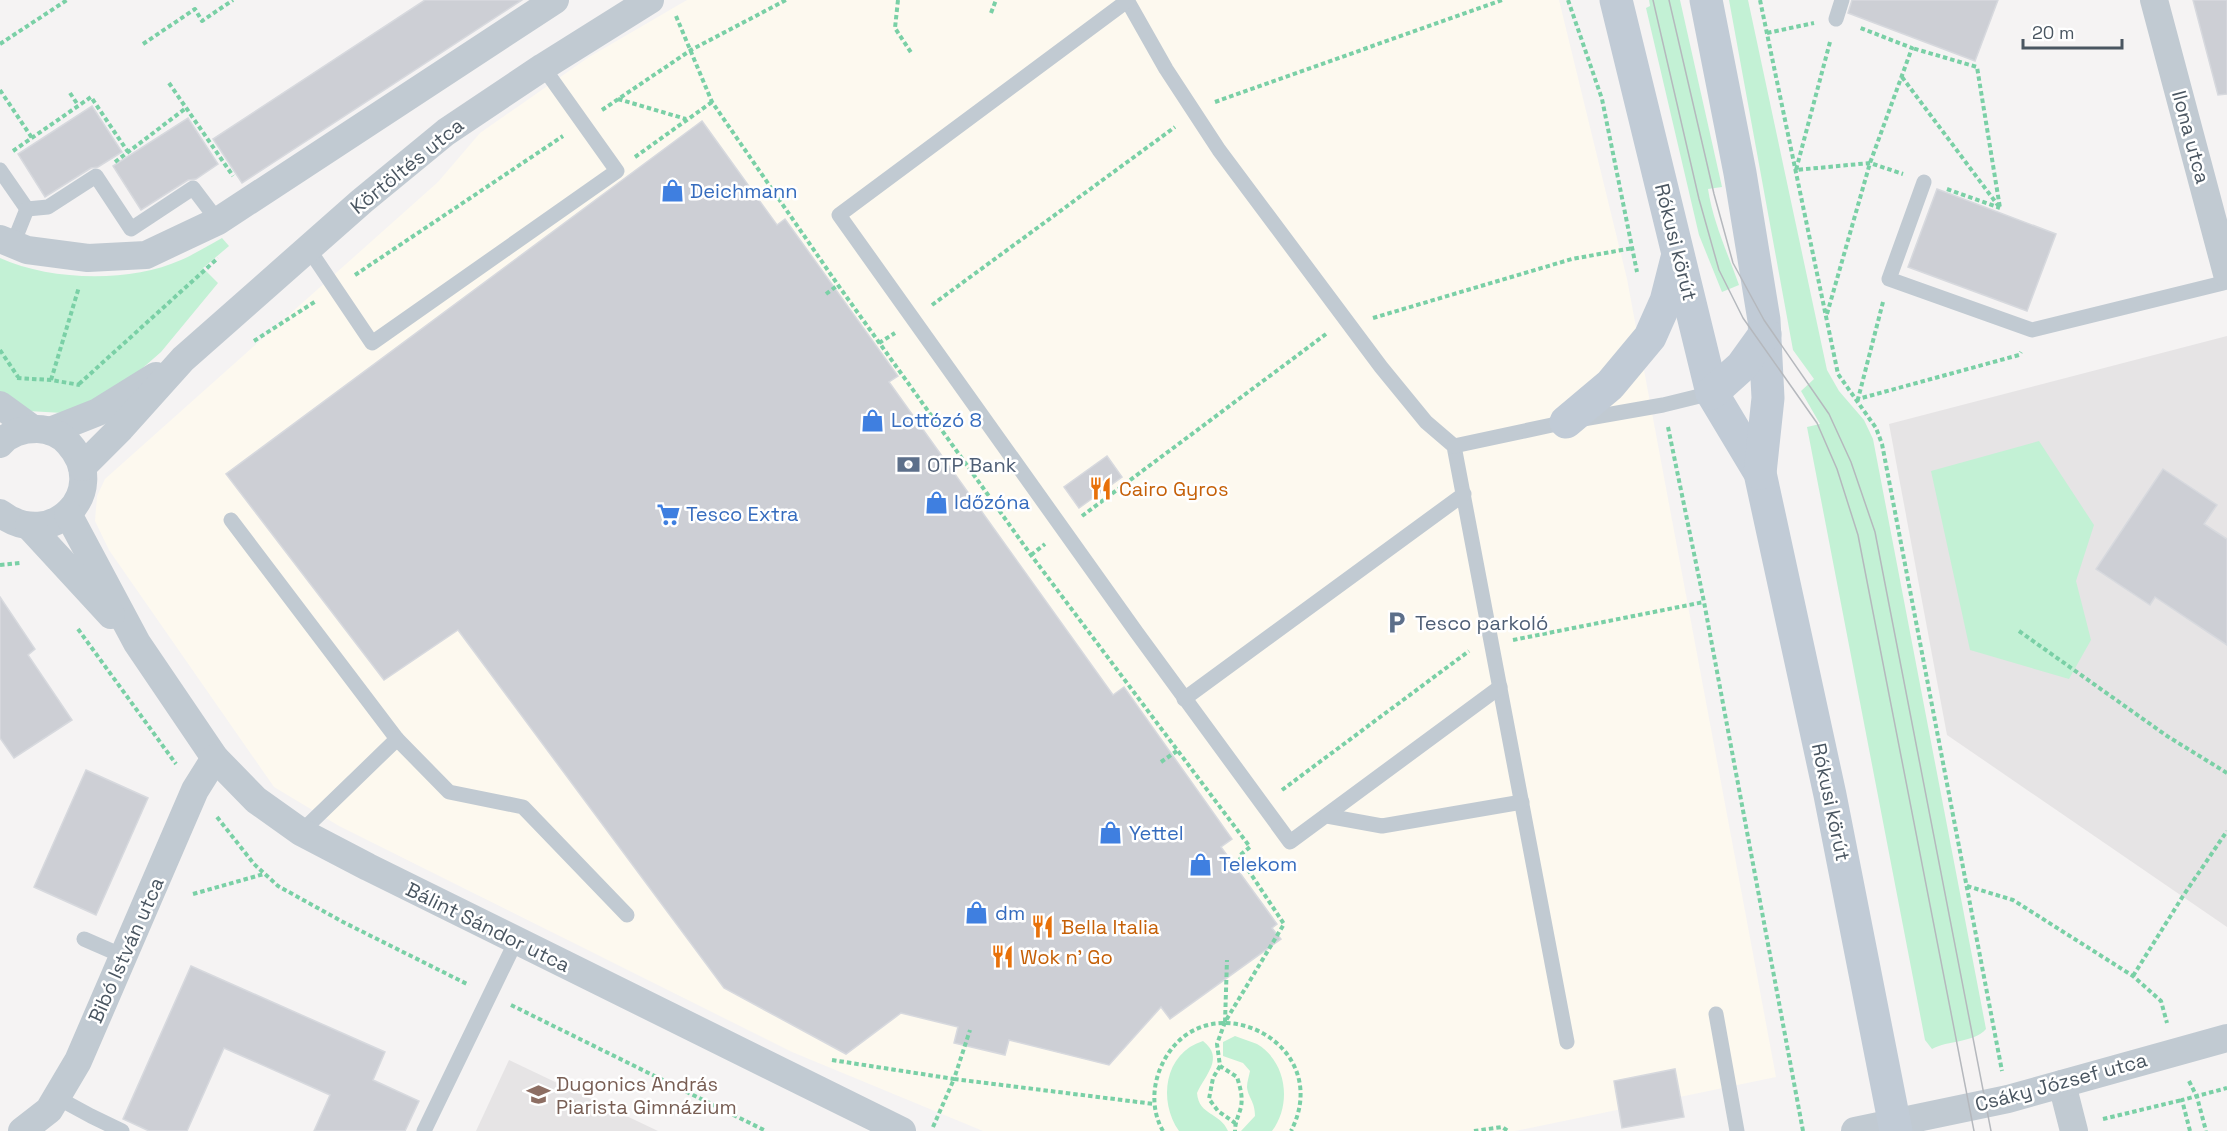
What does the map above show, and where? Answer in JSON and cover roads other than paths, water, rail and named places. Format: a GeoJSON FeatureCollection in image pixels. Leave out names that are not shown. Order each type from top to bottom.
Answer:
{"type":"FeatureCollection","features":[{"type":"Feature","properties":{"kind":"main road","name":"Rókusi körút"},"geometry":{"type":"LineString","coordinates":[[1617,0],[1712,393],[1760,473]]}},
{"type":"Feature","properties":{"kind":"main road","name":"Rókusi körút"},"geometry":{"type":"LineString","coordinates":[[1706,0],[1740,173],[1765,334],[1768,398],[1760,473],[1830,795],[1896,1127]]}},
{"type":"Feature","properties":{"kind":"main road"},"geometry":{"type":"LineString","coordinates":[[1566,422],[1610,385],[1650,337],[1666,301],[1678,254]]}},
{"type":"Feature","properties":{"kind":"main road"},"geometry":{"type":"LineString","coordinates":[[1712,393],[1742,366],[1765,334]]}},
{"type":"Feature","properties":{"kind":"street"},"geometry":{"type":"LineString","coordinates":[[7,242],[27,250],[88,258],[146,255],[197,233],[555,0]]}},
{"type":"Feature","properties":{"kind":"street","name":"Ilona utca"},"geometry":{"type":"LineString","coordinates":[[2154,0],[2227,274]]}},
{"type":"Feature","properties":{"kind":"street","name":"Körtöltés utca"},"geometry":{"type":"LineString","coordinates":[[82,467],[121,428],[183,358],[308,248],[446,132],[543,67],[661,4]]}},
{"type":"Feature","properties":{"kind":"street","name":"Körtöltés utca"},"geometry":{"type":"LineString","coordinates":[[0,444],[17,432],[42,430],[98,412],[183,358]]}},
{"type":"Feature","properties":{"kind":"street"},"geometry":{"type":"LineString","coordinates":[[5,395],[42,430],[65,439],[76,452],[82,467],[83,480],[76,504],[68,514],[50,524],[12,524]]}},
{"type":"Feature","properties":{"kind":"street","name":"Bálint Sándor utca"},"geometry":{"type":"LineString","coordinates":[[68,514],[137,643],[215,758],[256,800],[301,832],[516,941],[902,1131]]}},
{"type":"Feature","properties":{"kind":"street","name":"Bálint Sándor utca"},"geometry":{"type":"LineString","coordinates":[[12,524],[137,643]]}},
{"type":"Feature","properties":{"kind":"street","name":"Bibó István utca"},"geometry":{"type":"LineString","coordinates":[[22,1131],[49,1110],[78,1061],[195,790],[215,758]]}},
{"type":"Feature","properties":{"kind":"street","name":"Csáky József utca"},"geometry":{"type":"LineString","coordinates":[[1896,1127],[2008,1099],[2227,1038]]}},
{"type":"Feature","properties":{"kind":"street"},"geometry":{"type":"LineString","coordinates":[[2062,1084],[2073,1129]]}},
{"type":"Feature","properties":{"kind":"street"},"geometry":{"type":"LineString","coordinates":[[1855,1131],[1896,1127]]}},
{"type":"Feature","properties":{"kind":"lane"},"geometry":{"type":"LineString","coordinates":[[1836,19],[1842,0]]}},
{"type":"Feature","properties":{"kind":"lane"},"geometry":{"type":"LineString","coordinates":[[1500,687],[1290,842],[1184,699],[839,215],[1127,1],[1166,69],[1219,150],[1374,358],[1426,422],[1454,446],[1464,494],[1567,1042]]}},
{"type":"Feature","properties":{"kind":"lane"},"geometry":{"type":"LineString","coordinates":[[308,248],[372,343],[617,171],[543,67]]}},
{"type":"Feature","properties":{"kind":"lane"},"geometry":{"type":"LineString","coordinates":[[0,170],[27,208]]}},
{"type":"Feature","properties":{"kind":"lane"},"geometry":{"type":"LineString","coordinates":[[27,208],[48,207],[96,176],[131,229]]}},
{"type":"Feature","properties":{"kind":"lane"},"geometry":{"type":"LineString","coordinates":[[1924,182],[1889,279],[2032,330],[2227,282]]}},
{"type":"Feature","properties":{"kind":"lane"},"geometry":{"type":"LineString","coordinates":[[124,256],[131,229],[193,188],[218,221]]}},
{"type":"Feature","properties":{"kind":"lane"},"geometry":{"type":"LineString","coordinates":[[7,242],[27,208]]}},
{"type":"Feature","properties":{"kind":"lane"},"geometry":{"type":"LineString","coordinates":[[1454,446],[1566,422],[1663,405],[1712,393]]}},
{"type":"Feature","properties":{"kind":"lane"},"geometry":{"type":"LineString","coordinates":[[1184,699],[1464,494]]}},
{"type":"Feature","properties":{"kind":"lane"},"geometry":{"type":"LineString","coordinates":[[231,519],[397,739],[449,792],[523,807],[627,915]]}},
{"type":"Feature","properties":{"kind":"lane"},"geometry":{"type":"LineString","coordinates":[[301,832],[397,739]]}},
{"type":"Feature","properties":{"kind":"lane"},"geometry":{"type":"LineString","coordinates":[[1327,816],[1382,826],[1522,802]]}},
{"type":"Feature","properties":{"kind":"lane"},"geometry":{"type":"LineString","coordinates":[[84,939],[123,957]]}},
{"type":"Feature","properties":{"kind":"lane"},"geometry":{"type":"LineString","coordinates":[[424,1131],[516,941]]}},
{"type":"Feature","properties":{"kind":"lane"},"geometry":{"type":"LineString","coordinates":[[1716,1014],[1737,1131]]}},
{"type":"Feature","properties":{"kind":"lane"},"geometry":{"type":"LineString","coordinates":[[56,1097],[122,1131]]}},
{"type":"Feature","properties":{"kind":"tram line"},"geometry":{"type":"LineString","coordinates":[[1653,0],[1699,199],[1719,270],[1743,318],[1817,423],[1837,469],[1858,535],[1974,1131]]}},
{"type":"Feature","properties":{"kind":"tram line"},"geometry":{"type":"LineString","coordinates":[[1669,0],[1714,194],[1733,263],[1764,320],[1829,414],[1851,462],[1875,532],[1991,1131]]}},
{"type":"Feature","properties":{"kind":"place","name":"Deichmann"},"geometry":{"type":"Point","coordinates":[672,191]}},
{"type":"Feature","properties":{"kind":"place","name":"Lottózó 8"},"geometry":{"type":"Point","coordinates":[873,420]}},
{"type":"Feature","properties":{"kind":"place","name":"OTP Bank"},"geometry":{"type":"Point","coordinates":[909,465]}},
{"type":"Feature","properties":{"kind":"place","name":"Cairo Gyros"},"geometry":{"type":"Point","coordinates":[1101,489]}},
{"type":"Feature","properties":{"kind":"place","name":"Időzóna"},"geometry":{"type":"Point","coordinates":[936,502]}},
{"type":"Feature","properties":{"kind":"place","name":"Tesco Extra"},"geometry":{"type":"Point","coordinates":[668,514]}},
{"type":"Feature","properties":{"kind":"place","name":"Tesco parkoló"},"geometry":{"type":"Point","coordinates":[1397,623]}},
{"type":"Feature","properties":{"kind":"place","name":"Yettel"},"geometry":{"type":"Point","coordinates":[1111,833]}},
{"type":"Feature","properties":{"kind":"place","name":"Telekom"},"geometry":{"type":"Point","coordinates":[1201,864]}},
{"type":"Feature","properties":{"kind":"place","name":"dm"},"geometry":{"type":"Point","coordinates":[977,913]}},
{"type":"Feature","properties":{"kind":"place","name":"Bella Italia"},"geometry":{"type":"Point","coordinates":[1043,927]}},
{"type":"Feature","properties":{"kind":"place","name":"Wok n' Go"},"geometry":{"type":"Point","coordinates":[1002,957]}},
{"type":"Feature","properties":{"kind":"place","name":"Dugonics András Piarista Gimnázium"},"geometry":{"type":"Point","coordinates":[538,1095]}}]}
